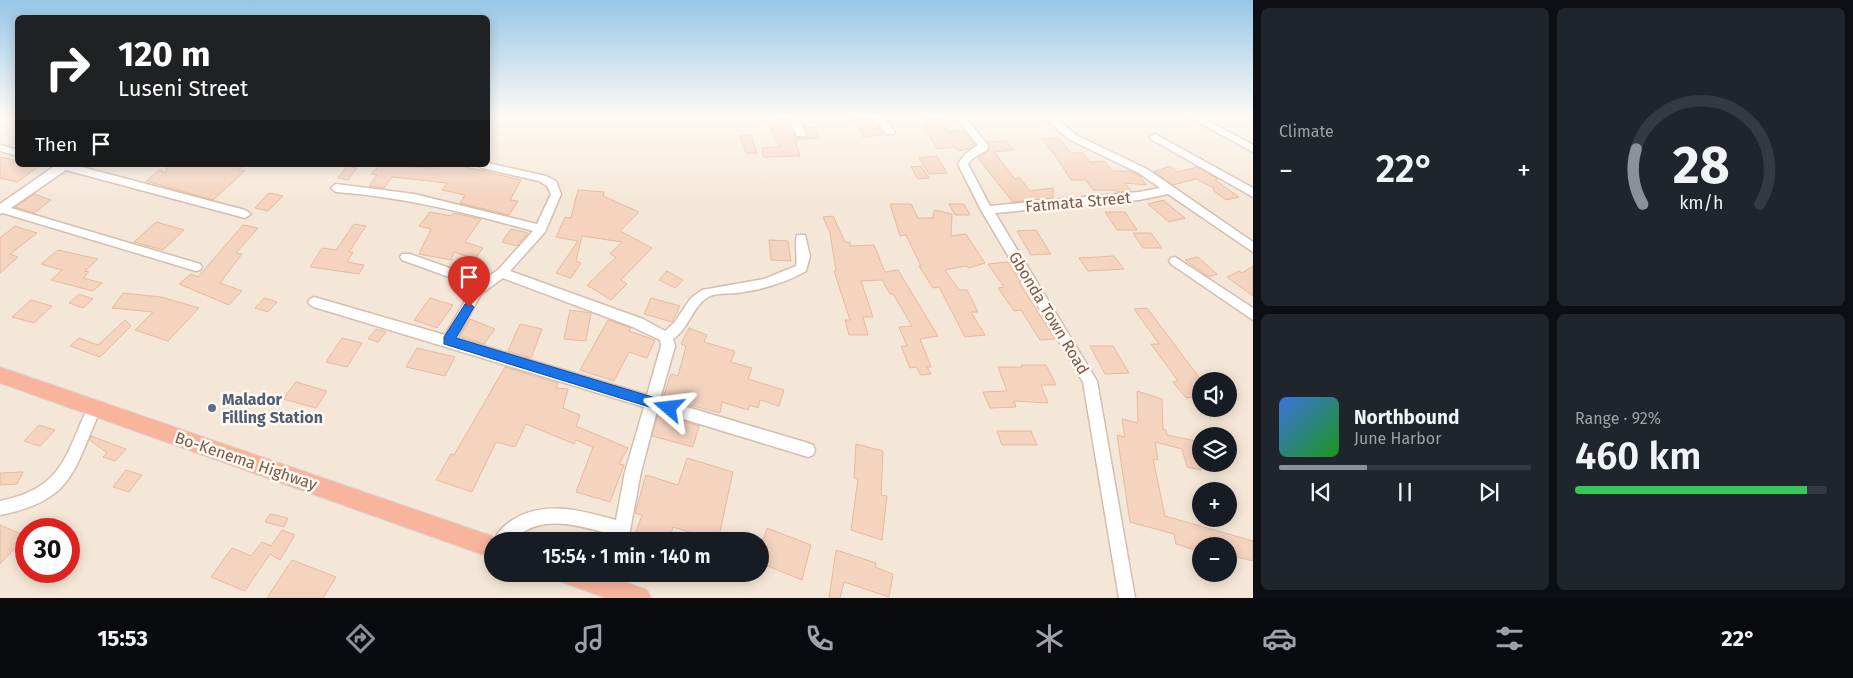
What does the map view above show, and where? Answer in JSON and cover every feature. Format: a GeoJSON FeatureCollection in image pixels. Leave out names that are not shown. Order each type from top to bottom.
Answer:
{"type":"FeatureCollection","features":[{"type":"Feature","properties":{"kind":"highway","name":"Bo-Kenema Highway"},"geometry":{"type":"LineString","coordinates":[[0,375],[484,544]]}},
{"type":"Feature","properties":{"kind":"highway"},"geometry":{"type":"LineString","coordinates":[[616,582],[639,598]]}},
{"type":"Feature","properties":{"kind":"street","name":"Gbonda Town Road"},"geometry":{"type":"LineString","coordinates":[[982,144],[983,148],[968,157],[963,164],[987,210],[1090,381],[1127,598]]}},
{"type":"Feature","properties":{"kind":"street"},"geometry":{"type":"LineString","coordinates":[[1086,144],[1143,171],[1253,248]]}},
{"type":"Feature","properties":{"kind":"street"},"geometry":{"type":"LineString","coordinates":[[1167,144],[1253,193]]}},
{"type":"Feature","properties":{"kind":"street"},"geometry":{"type":"LineString","coordinates":[[0,148],[15,152]]}},
{"type":"Feature","properties":{"kind":"street"},"geometry":{"type":"LineString","coordinates":[[0,209],[60,167]]}},
{"type":"Feature","properties":{"kind":"street"},"geometry":{"type":"LineString","coordinates":[[70,167],[245,214]]}},
{"type":"Feature","properties":{"kind":"street"},"geometry":{"type":"LineString","coordinates":[[448,341],[469,307],[471,298],[476,291],[502,273],[541,229],[556,194],[552,184],[542,178],[490,167]]}},
{"type":"Feature","properties":{"kind":"street"},"geometry":{"type":"LineString","coordinates":[[336,188],[364,189],[415,198],[541,229]]}},
{"type":"Feature","properties":{"kind":"street","name":"Fatmata Street"},"geometry":{"type":"LineString","coordinates":[[987,210],[1140,196],[1168,190]]}},
{"type":"Feature","properties":{"kind":"street"},"geometry":{"type":"LineString","coordinates":[[0,209],[196,267]]}},
{"type":"Feature","properties":{"kind":"street"},"geometry":{"type":"LineString","coordinates":[[666,337],[675,332],[697,299],[708,292],[743,288],[788,276],[802,268],[804,256],[801,238]]}},
{"type":"Feature","properties":{"kind":"street"},"geometry":{"type":"LineString","coordinates":[[406,257],[485,285]]}},
{"type":"Feature","properties":{"kind":"street"},"geometry":{"type":"LineString","coordinates":[[1175,261],[1253,315]]}},
{"type":"Feature","properties":{"kind":"street"},"geometry":{"type":"LineString","coordinates":[[502,273],[638,323],[666,337]]}},
{"type":"Feature","properties":{"kind":"street"},"geometry":{"type":"LineString","coordinates":[[314,302],[808,450]]}},
{"type":"Feature","properties":{"kind":"street"},"geometry":{"type":"LineString","coordinates":[[622,532],[633,472],[668,346],[666,337]]}},
{"type":"Feature","properties":{"kind":"street"},"geometry":{"type":"LineString","coordinates":[[0,508],[20,505],[44,492],[70,468],[94,409]]}},
{"type":"Feature","properties":{"kind":"street"},"geometry":{"type":"LineString","coordinates":[[511,532],[518,525],[543,515],[575,517],[613,532]]}},
{"type":"Feature","properties":{"kind":"shaded area"},"geometry":{"type":"Polygon","coordinates":[[[0,144],[15,144],[15,167],[490,167],[490,144],[1253,144],[1253,598],[0,598],[0,144]]]}},
{"type":"Feature","properties":{"kind":"building"},"geometry":{"type":"Polygon","coordinates":[[[743,144],[754,144],[757,153],[746,153],[743,144]]]}},
{"type":"Feature","properties":{"kind":"building"},"geometry":{"type":"Polygon","coordinates":[[[778,144],[796,144],[800,156],[763,157],[762,148],[780,147],[778,144]]]}},
{"type":"Feature","properties":{"kind":"building"},"geometry":{"type":"Polygon","coordinates":[[[935,144],[975,145],[969,149],[958,151],[955,147],[938,149],[935,144]]]}},
{"type":"Feature","properties":{"kind":"building"},"geometry":{"type":"Polygon","coordinates":[[[988,144],[1008,144],[1013,150],[994,152],[1015,179],[1020,178],[1030,191],[1053,188],[1053,198],[1013,202],[978,158],[989,150],[988,144]]]}},
{"type":"Feature","properties":{"kind":"building"},"geometry":{"type":"Polygon","coordinates":[[[1045,144],[1064,144],[1071,153],[1083,153],[1090,162],[1104,161],[1113,171],[1131,171],[1140,176],[1146,185],[1125,183],[1131,191],[1093,190],[1086,180],[1071,180],[1045,144]]]}},
{"type":"Feature","properties":{"kind":"building"},"geometry":{"type":"Polygon","coordinates":[[[937,156],[947,173],[929,174],[919,158],[937,156]]]}},
{"type":"Feature","properties":{"kind":"building"},"geometry":{"type":"Polygon","coordinates":[[[0,157],[15,160],[15,167],[38,167],[17,182],[0,178],[0,157]]]}},
{"type":"Feature","properties":{"kind":"building"},"geometry":{"type":"Polygon","coordinates":[[[921,166],[929,178],[918,179],[911,167],[921,166]]]}},
{"type":"Feature","properties":{"kind":"building"},"geometry":{"type":"Polygon","coordinates":[[[1170,166],[1178,172],[1197,167],[1218,179],[1215,180],[1239,197],[1226,200],[1214,191],[1214,188],[1196,179],[1173,185],[1154,172],[1170,166]]]}},
{"type":"Feature","properties":{"kind":"building"},"geometry":{"type":"Polygon","coordinates":[[[167,167],[242,167],[239,170],[245,171],[213,200],[146,181],[159,170],[166,173],[167,167]]]}},
{"type":"Feature","properties":{"kind":"building"},"geometry":{"type":"Polygon","coordinates":[[[346,167],[357,168],[348,180],[338,178],[346,167]]]}},
{"type":"Feature","properties":{"kind":"building"},"geometry":{"type":"Polygon","coordinates":[[[378,167],[466,167],[521,180],[510,200],[518,201],[509,215],[460,203],[465,195],[442,190],[447,183],[392,177],[384,188],[369,186],[377,175],[371,174],[378,167]]]}},
{"type":"Feature","properties":{"kind":"building"},"geometry":{"type":"Polygon","coordinates":[[[578,190],[604,192],[603,196],[639,212],[620,231],[652,248],[621,280],[627,284],[611,300],[587,285],[616,257],[610,254],[622,242],[582,236],[576,261],[581,263],[571,278],[556,273],[578,241],[556,237],[565,217],[571,218],[578,190]]]}},
{"type":"Feature","properties":{"kind":"building"},"geometry":{"type":"Polygon","coordinates":[[[269,193],[283,196],[268,211],[255,208],[269,193]]]}},
{"type":"Feature","properties":{"kind":"building"},"geometry":{"type":"Polygon","coordinates":[[[34,194],[51,200],[34,213],[15,207],[34,194]]]}},
{"type":"Feature","properties":{"kind":"building"},"geometry":{"type":"Polygon","coordinates":[[[1163,200],[1185,218],[1169,222],[1148,204],[1163,200]]]}},
{"type":"Feature","properties":{"kind":"building"},"geometry":{"type":"Polygon","coordinates":[[[890,204],[911,204],[918,218],[933,218],[934,210],[952,214],[951,236],[966,234],[985,263],[969,268],[966,266],[945,270],[959,290],[967,290],[978,312],[971,312],[985,335],[965,337],[939,287],[933,288],[919,266],[921,266],[906,235],[900,236],[890,204]]]}},
{"type":"Feature","properties":{"kind":"building"},"geometry":{"type":"Polygon","coordinates":[[[949,204],[964,204],[970,215],[955,215],[949,204]]]}},
{"type":"Feature","properties":{"kind":"building"},"geometry":{"type":"Polygon","coordinates":[[[430,212],[451,216],[453,213],[481,219],[465,242],[483,248],[475,259],[454,252],[451,260],[419,254],[431,229],[419,226],[430,212]]]}},
{"type":"Feature","properties":{"kind":"building"},"geometry":{"type":"Polygon","coordinates":[[[1105,212],[1125,212],[1137,230],[1117,230],[1105,212]]]}},
{"type":"Feature","properties":{"kind":"building"},"geometry":{"type":"Polygon","coordinates":[[[833,216],[845,242],[850,242],[850,246],[874,245],[885,272],[898,270],[938,336],[920,339],[931,367],[927,367],[931,374],[921,375],[916,367],[910,368],[901,346],[907,346],[899,327],[912,326],[893,294],[890,294],[882,280],[861,281],[873,317],[863,317],[868,335],[849,335],[845,320],[850,320],[834,271],[836,271],[830,233],[823,217],[833,216]]]}},
{"type":"Feature","properties":{"kind":"building"},"geometry":{"type":"Polygon","coordinates":[[[156,222],[184,230],[163,250],[134,242],[156,222]]]}},
{"type":"Feature","properties":{"kind":"building"},"geometry":{"type":"Polygon","coordinates":[[[354,224],[366,226],[349,252],[353,252],[347,262],[364,265],[359,274],[310,267],[322,248],[336,250],[354,224]]]}},
{"type":"Feature","properties":{"kind":"building"},"geometry":{"type":"Polygon","coordinates":[[[243,225],[258,228],[236,253],[242,254],[220,283],[242,291],[229,305],[179,284],[191,274],[198,277],[243,225]]]}},
{"type":"Feature","properties":{"kind":"building"},"geometry":{"type":"Polygon","coordinates":[[[15,226],[37,233],[10,254],[18,257],[0,273],[0,238],[15,226]]]}},
{"type":"Feature","properties":{"kind":"building"},"geometry":{"type":"Polygon","coordinates":[[[511,229],[528,233],[517,246],[502,242],[511,229]]]}},
{"type":"Feature","properties":{"kind":"building"},"geometry":{"type":"Polygon","coordinates":[[[1036,230],[1051,254],[1031,255],[1017,231],[1036,230]]]}},
{"type":"Feature","properties":{"kind":"building"},"geometry":{"type":"Polygon","coordinates":[[[1133,233],[1151,233],[1162,248],[1143,248],[1133,233]]]}},
{"type":"Feature","properties":{"kind":"building"},"geometry":{"type":"Polygon","coordinates":[[[769,240],[788,241],[791,261],[771,260],[769,240]]]}},
{"type":"Feature","properties":{"kind":"building"},"geometry":{"type":"Polygon","coordinates":[[[58,250],[98,259],[85,271],[89,272],[83,278],[102,283],[93,291],[51,280],[62,270],[41,264],[58,250]]]}},
{"type":"Feature","properties":{"kind":"building"},"geometry":{"type":"Polygon","coordinates":[[[1114,256],[1124,269],[1088,271],[1079,258],[1114,256]]]}},
{"type":"Feature","properties":{"kind":"building"},"geometry":{"type":"Polygon","coordinates":[[[1198,257],[1217,274],[1209,277],[1185,260],[1198,257]]]}},
{"type":"Feature","properties":{"kind":"building"},"geometry":{"type":"Polygon","coordinates":[[[1008,262],[1055,339],[1040,340],[1021,310],[1014,311],[998,288],[1004,287],[988,264],[1008,262]]]}},
{"type":"Feature","properties":{"kind":"building"},"geometry":{"type":"Polygon","coordinates":[[[1253,266],[1253,296],[1227,277],[1239,271],[1242,273],[1253,266]]]}},
{"type":"Feature","properties":{"kind":"building"},"geometry":{"type":"Polygon","coordinates":[[[667,271],[683,280],[675,288],[659,280],[667,271]]]}},
{"type":"Feature","properties":{"kind":"building"},"geometry":{"type":"Polygon","coordinates":[[[123,293],[161,297],[199,308],[168,341],[135,330],[153,312],[112,308],[123,293]]]}},
{"type":"Feature","properties":{"kind":"building"},"geometry":{"type":"Polygon","coordinates":[[[79,294],[93,299],[83,308],[69,303],[79,294]]]}},
{"type":"Feature","properties":{"kind":"building"},"geometry":{"type":"Polygon","coordinates":[[[264,298],[277,302],[268,312],[255,308],[264,298]]]}},
{"type":"Feature","properties":{"kind":"building"},"geometry":{"type":"Polygon","coordinates":[[[430,298],[453,305],[437,328],[414,320],[430,298]]]}},
{"type":"Feature","properties":{"kind":"building"},"geometry":{"type":"Polygon","coordinates":[[[651,298],[680,306],[672,322],[644,314],[651,298]]]}},
{"type":"Feature","properties":{"kind":"building"},"geometry":{"type":"Polygon","coordinates":[[[31,300],[52,306],[34,323],[12,317],[31,300]]]}},
{"type":"Feature","properties":{"kind":"building"},"geometry":{"type":"Polygon","coordinates":[[[1147,308],[1195,372],[1192,372],[1192,397],[1186,398],[1173,382],[1178,381],[1151,344],[1159,344],[1134,309],[1147,308]]]}},
{"type":"Feature","properties":{"kind":"building"},"geometry":{"type":"Polygon","coordinates":[[[570,310],[591,313],[586,341],[564,339],[570,310]]]}},
{"type":"Feature","properties":{"kind":"building"},"geometry":{"type":"Polygon","coordinates":[[[470,319],[495,329],[484,344],[460,336],[470,319]]]}},
{"type":"Feature","properties":{"kind":"building"},"geometry":{"type":"Polygon","coordinates":[[[125,320],[131,326],[100,357],[70,346],[79,338],[98,345],[125,320]]]}},
{"type":"Feature","properties":{"kind":"building"},"geometry":{"type":"Polygon","coordinates":[[[608,320],[631,328],[629,331],[655,340],[647,358],[629,352],[614,381],[580,370],[608,320]]]}},
{"type":"Feature","properties":{"kind":"building"},"geometry":{"type":"Polygon","coordinates":[[[520,324],[542,329],[531,358],[508,351],[520,324]]]}},
{"type":"Feature","properties":{"kind":"building"},"geometry":{"type":"Polygon","coordinates":[[[689,328],[707,335],[704,342],[735,351],[731,362],[752,368],[748,379],[784,390],[779,406],[760,400],[758,408],[750,405],[748,410],[722,402],[720,413],[663,398],[671,374],[678,376],[686,346],[681,344],[689,328]]]}},
{"type":"Feature","properties":{"kind":"building"},"geometry":{"type":"Polygon","coordinates":[[[376,329],[386,332],[378,342],[368,339],[376,329]]]}},
{"type":"Feature","properties":{"kind":"building"},"geometry":{"type":"Polygon","coordinates":[[[342,338],[362,343],[347,367],[326,362],[342,338]]]}},
{"type":"Feature","properties":{"kind":"building"},"geometry":{"type":"Polygon","coordinates":[[[1090,346],[1113,346],[1129,373],[1105,374],[1090,346]]]}},
{"type":"Feature","properties":{"kind":"building"},"geometry":{"type":"Polygon","coordinates":[[[417,348],[455,357],[445,376],[406,367],[417,348]]]}},
{"type":"Feature","properties":{"kind":"building"},"geometry":{"type":"Polygon","coordinates":[[[1021,365],[1046,365],[1056,385],[1041,385],[1048,403],[1014,401],[1016,407],[990,408],[983,392],[1007,391],[998,367],[1022,367],[1021,365]]]}},
{"type":"Feature","properties":{"kind":"building"},"geometry":{"type":"Polygon","coordinates":[[[505,367],[558,383],[556,388],[568,389],[563,408],[580,415],[576,426],[628,448],[619,464],[624,465],[610,502],[576,492],[593,447],[576,440],[574,444],[526,424],[515,447],[496,442],[472,492],[436,480],[451,454],[454,455],[505,367]]]}},
{"type":"Feature","properties":{"kind":"building"},"geometry":{"type":"Polygon","coordinates":[[[296,382],[327,391],[316,408],[283,399],[296,382]]]}},
{"type":"Feature","properties":{"kind":"building"},"geometry":{"type":"Polygon","coordinates":[[[1137,391],[1162,399],[1163,429],[1166,430],[1167,435],[1192,440],[1192,468],[1187,467],[1182,449],[1155,442],[1158,460],[1153,459],[1165,516],[1192,524],[1192,527],[1204,527],[1253,541],[1253,561],[1237,557],[1237,537],[1192,537],[1192,549],[1176,544],[1174,534],[1130,522],[1117,435],[1125,437],[1122,419],[1138,423],[1137,391]]]}},
{"type":"Feature","properties":{"kind":"building"},"geometry":{"type":"Polygon","coordinates":[[[658,413],[699,426],[693,447],[652,436],[658,413]]]}},
{"type":"Feature","properties":{"kind":"building"},"geometry":{"type":"Polygon","coordinates":[[[39,425],[55,430],[40,446],[24,441],[39,425]]]}},
{"type":"Feature","properties":{"kind":"building"},"geometry":{"type":"Polygon","coordinates":[[[997,431],[1031,431],[1037,445],[1002,445],[997,431]]]}},
{"type":"Feature","properties":{"kind":"building"},"geometry":{"type":"Polygon","coordinates":[[[91,436],[126,449],[115,461],[103,457],[107,453],[90,440],[91,436]]]}},
{"type":"Feature","properties":{"kind":"building"},"geometry":{"type":"Polygon","coordinates":[[[856,444],[883,451],[881,495],[887,496],[882,540],[851,530],[858,479],[854,478],[856,444]]]}},
{"type":"Feature","properties":{"kind":"building"},"geometry":{"type":"Polygon","coordinates":[[[687,458],[733,472],[720,532],[689,532],[673,527],[672,532],[636,532],[642,515],[635,513],[646,475],[678,485],[687,458]]]}},
{"type":"Feature","properties":{"kind":"building"},"geometry":{"type":"Polygon","coordinates":[[[126,470],[142,475],[129,492],[113,487],[126,470]]]}},
{"type":"Feature","properties":{"kind":"building"},"geometry":{"type":"Polygon","coordinates":[[[23,472],[17,484],[0,485],[0,473],[23,472]]]}},
{"type":"Feature","properties":{"kind":"building"},"geometry":{"type":"Polygon","coordinates":[[[270,514],[288,518],[284,527],[265,522],[270,514]]]}},
{"type":"Feature","properties":{"kind":"building"},"geometry":{"type":"Polygon","coordinates":[[[0,525],[15,531],[15,548],[0,564],[0,525]]]}},
{"type":"Feature","properties":{"kind":"building"},"geometry":{"type":"Polygon","coordinates":[[[767,528],[811,545],[802,580],[769,567],[769,532],[766,532],[767,528]]]}},
{"type":"Feature","properties":{"kind":"building"},"geometry":{"type":"Polygon","coordinates":[[[282,530],[295,535],[280,560],[270,554],[245,591],[211,577],[232,548],[251,556],[262,542],[271,546],[282,530]]]}},
{"type":"Feature","properties":{"kind":"building"},"geometry":{"type":"Polygon","coordinates":[[[836,550],[876,563],[875,567],[893,574],[889,597],[844,582],[840,598],[829,598],[836,550]]]}},
{"type":"Feature","properties":{"kind":"building"},"geometry":{"type":"Polygon","coordinates":[[[292,560],[336,577],[323,598],[267,598],[292,560]]]}},
{"type":"Feature","properties":{"kind":"place","name":"Malador Filling Station"},"geometry":{"type":"Point","coordinates":[212,408]}},
{"type":"Feature","properties":{"kind":"route"},"geometry":{"type":"LineString","coordinates":[[469,307],[448,341],[669,408]]}}]}
